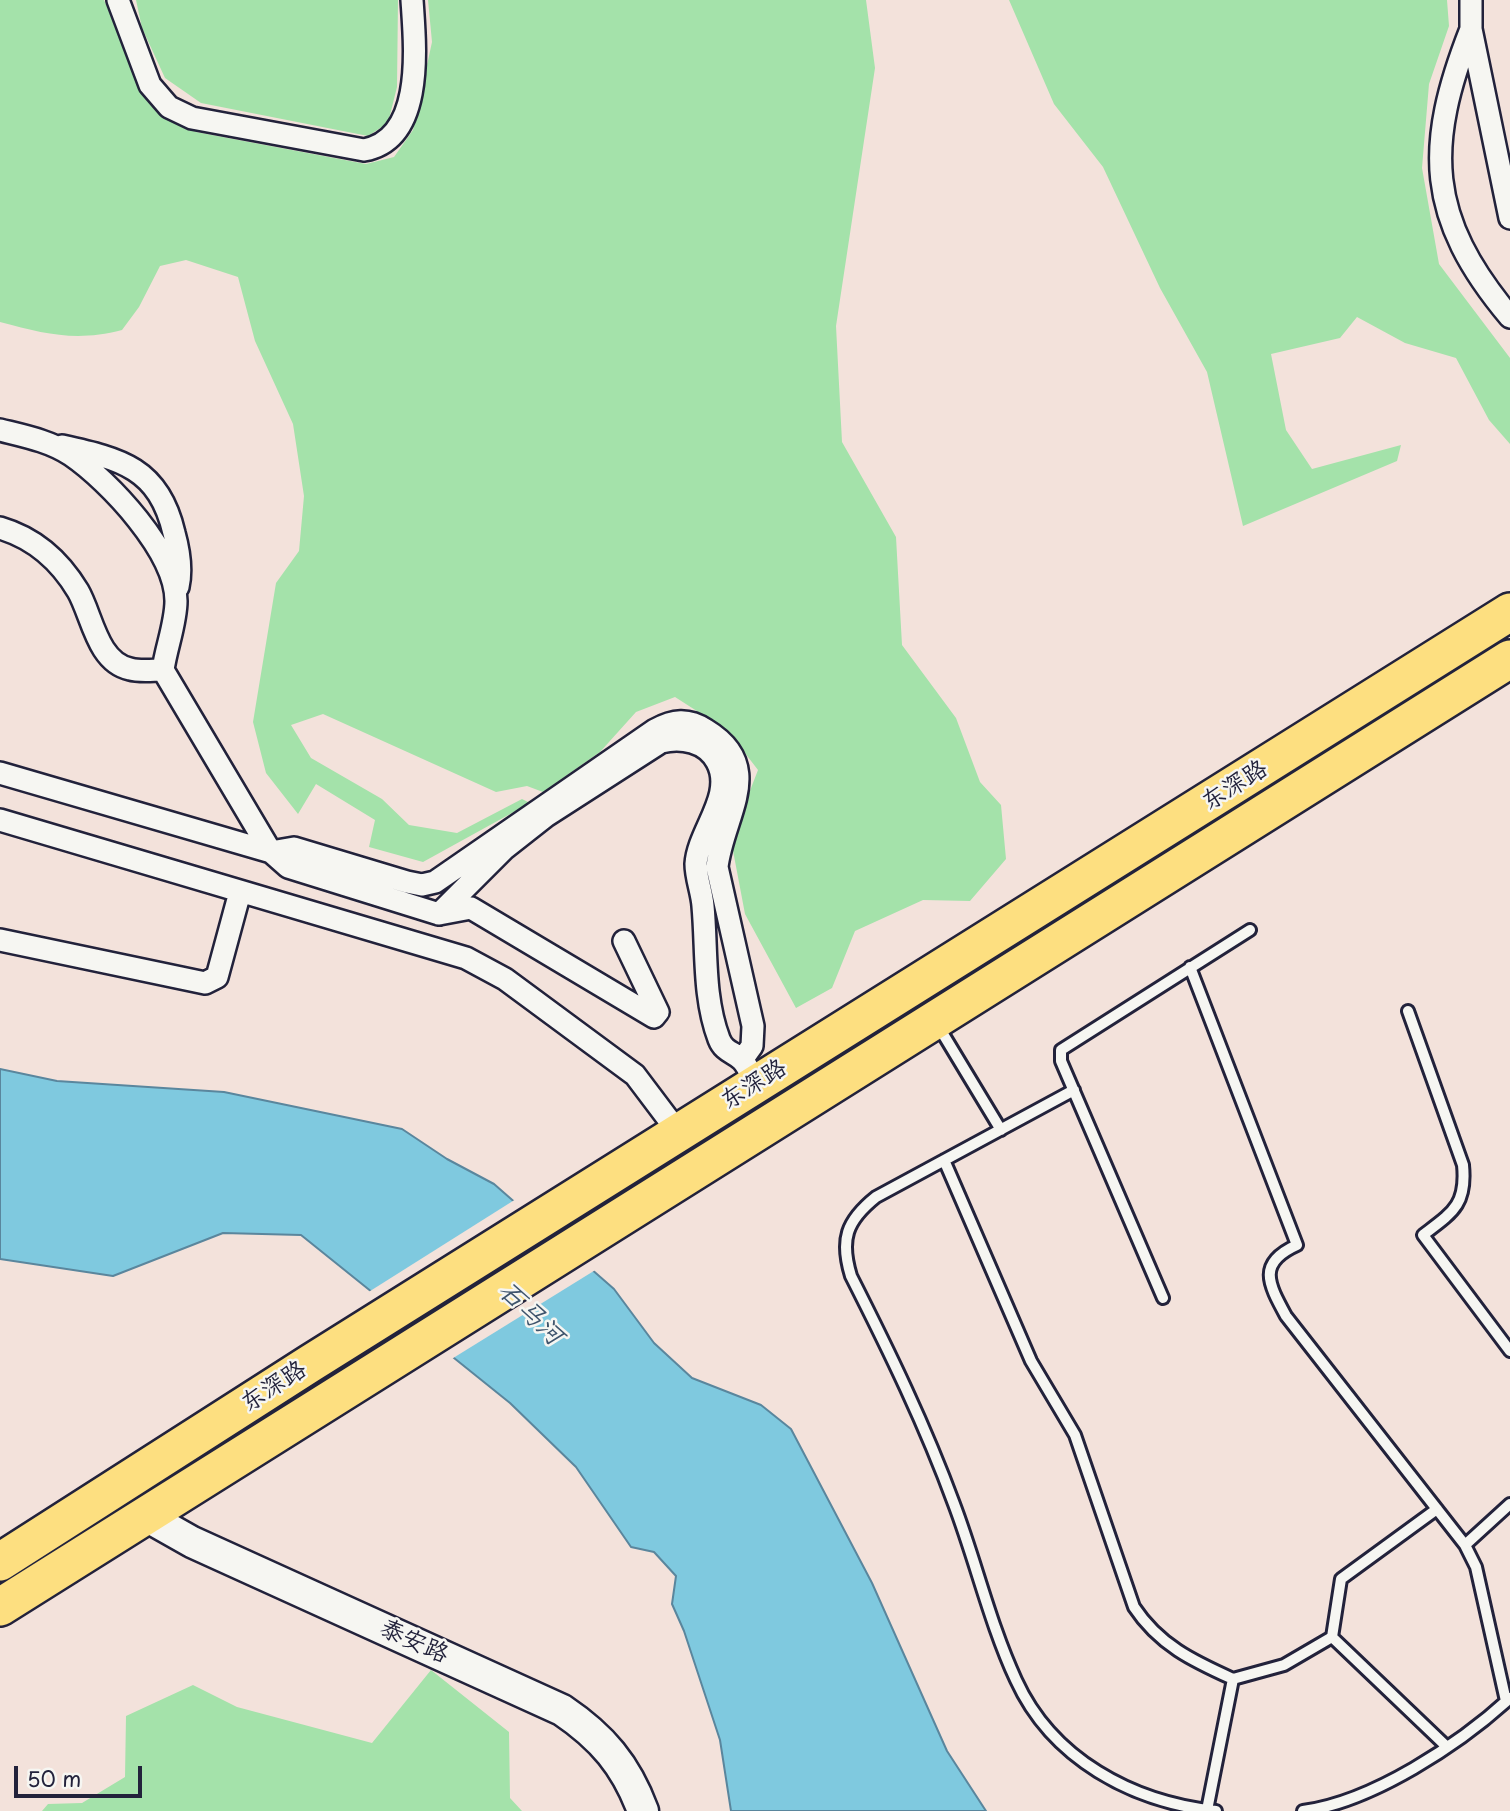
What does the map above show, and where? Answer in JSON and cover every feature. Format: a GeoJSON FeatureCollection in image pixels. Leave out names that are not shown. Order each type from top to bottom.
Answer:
{"type":"FeatureCollection","features":[{"type":"Feature","properties":{"kind":"highway","name":"东深路"},"geometry":{"type":"LineString","coordinates":[[0,1562],[678,1132],[749,1072],[1510,612]]}},
{"type":"Feature","properties":{"kind":"highway","name":"东深路"},"geometry":{"type":"LineString","coordinates":[[0,1607],[1510,659]]}},
{"type":"Feature","properties":{"kind":"street"},"geometry":{"type":"LineString","coordinates":[[118,0],[150,85],[169,107],[192,118],[364,150],[378,148],[404,119],[411,96],[415,53],[412,0]]}},
{"type":"Feature","properties":{"kind":"street"},"geometry":{"type":"LineString","coordinates":[[1471,0],[1471,29],[1510,218]]}},
{"type":"Feature","properties":{"kind":"street"},"geometry":{"type":"LineString","coordinates":[[1471,29],[1444,106],[1438,155],[1444,198],[1460,242],[1484,286],[1510,317]]}},
{"type":"Feature","properties":{"kind":"street"},"geometry":{"type":"LineString","coordinates":[[0,430],[106,456],[147,477],[159,493],[170,516],[181,572],[163,670],[271,852],[288,867],[439,914],[471,908],[654,1017],[658,1012],[657,1007],[643,985],[624,941]]}},
{"type":"Feature","properties":{"kind":"street"},"geometry":{"type":"LineString","coordinates":[[42,441],[70,454],[120,499],[153,541],[167,567],[176,599]]}},
{"type":"Feature","properties":{"kind":"street"},"geometry":{"type":"LineString","coordinates":[[0,528],[39,546],[62,568],[79,592],[104,649],[114,660],[129,670],[163,670]]}},
{"type":"Feature","properties":{"kind":"street"},"geometry":{"type":"LineString","coordinates":[[0,773],[271,852],[294,848],[422,885],[435,882],[655,730],[681,720],[700,726],[730,750],[738,768],[739,788],[719,848],[717,867],[753,1026],[749,1072]]}},
{"type":"Feature","properties":{"kind":"street"},"geometry":{"type":"LineString","coordinates":[[439,914],[504,849],[546,816],[661,742],[675,738],[690,741],[708,751],[717,762],[722,783],[697,854],[696,869],[702,894],[708,992],[720,1041],[749,1072]]}},
{"type":"Feature","properties":{"kind":"street"},"geometry":{"type":"LineString","coordinates":[[0,820],[466,958],[488,968],[635,1075],[678,1132]]}},
{"type":"Feature","properties":{"kind":"street"},"geometry":{"type":"LineString","coordinates":[[0,940],[205,983],[217,977],[240,892]]}},
{"type":"Feature","properties":{"kind":"street","name":"泰安路"},"geometry":{"type":"LineString","coordinates":[[146,1516],[192,1542],[562,1710],[593,1731],[617,1760],[643,1811]]}},
{"type":"Feature","properties":{"kind":"lane"},"geometry":{"type":"LineString","coordinates":[[1163,1298],[1060,1055],[1063,1046],[1250,930]]}},
{"type":"Feature","properties":{"kind":"lane"},"geometry":{"type":"LineString","coordinates":[[1190,967],[1297,1245],[1278,1254],[1271,1264],[1269,1276],[1276,1298],[1286,1316],[1465,1545],[1476,1567],[1508,1699],[1487,1719],[1446,1746],[1370,1789],[1303,1811]]}},
{"type":"Feature","properties":{"kind":"lane"},"geometry":{"type":"LineString","coordinates":[[1408,1012],[1463,1165],[1465,1186],[1457,1209],[1423,1236],[1510,1351]]}},
{"type":"Feature","properties":{"kind":"lane"},"geometry":{"type":"LineString","coordinates":[[935,1020],[1001,1130]]}},
{"type":"Feature","properties":{"kind":"lane"},"geometry":{"type":"LineString","coordinates":[[1074,1090],[876,1197],[862,1208],[845,1238],[845,1256],[851,1276],[928,1435],[974,1557],[998,1637],[1017,1682],[1040,1719],[1063,1746],[1124,1788],[1167,1802],[1211,1811],[1233,1679]]}},
{"type":"Feature","properties":{"kind":"lane"},"geometry":{"type":"LineString","coordinates":[[944,1160],[1031,1361],[1075,1435],[1135,1608],[1153,1632],[1177,1652],[1233,1679],[1284,1665],[1332,1637]]}},
{"type":"Feature","properties":{"kind":"lane"},"geometry":{"type":"LineString","coordinates":[[1465,1545],[1510,1504]]}},
{"type":"Feature","properties":{"kind":"lane"},"geometry":{"type":"LineString","coordinates":[[1332,1637],[1341,1580],[1437,1509]]}},
{"type":"Feature","properties":{"kind":"lane"},"geometry":{"type":"LineString","coordinates":[[1332,1637],[1446,1746]]}},
{"type":"Feature","properties":{"kind":"green space"},"geometry":{"type":"Polygon","coordinates":[[[0,0],[104,0],[140,82],[163,117],[196,132],[366,164],[394,157],[413,130],[432,42],[428,0],[866,0],[875,68],[836,326],[842,442],[896,537],[902,645],[956,718],[980,782],[1001,805],[1006,859],[970,901],[923,900],[855,931],[832,988],[796,1008],[745,914],[731,840],[758,770],[728,731],[675,697],[636,712],[600,752],[543,792],[527,786],[496,792],[323,714],[291,725],[311,758],[382,799],[409,825],[457,833],[522,799],[530,803],[423,862],[369,847],[375,820],[316,784],[298,814],[266,773],[253,722],[276,583],[299,551],[304,496],[293,424],[255,341],[238,277],[186,260],[160,266],[139,307],[122,330],[105,334],[61,335],[0,322],[0,0]]]}},
{"type":"Feature","properties":{"kind":"green space"},"geometry":{"type":"Polygon","coordinates":[[[136,0],[398,0],[397,87],[388,123],[368,136],[201,103],[165,78],[142,28],[136,0]]]}},
{"type":"Feature","properties":{"kind":"green space"},"geometry":{"type":"Polygon","coordinates":[[[1009,0],[1447,0],[1449,26],[1429,84],[1422,168],[1439,264],[1510,358],[1510,444],[1489,420],[1456,358],[1405,343],[1357,317],[1340,338],[1271,354],[1286,430],[1312,469],[1401,445],[1397,461],[1243,526],[1207,372],[1160,288],[1103,167],[1054,104],[1009,0]]]}},
{"type":"Feature","properties":{"kind":"green space"},"geometry":{"type":"Polygon","coordinates":[[[431,1670],[509,1732],[510,1798],[522,1811],[42,1811],[48,1804],[82,1803],[125,1777],[126,1716],[193,1685],[237,1707],[372,1743],[431,1670]]]}},
{"type":"Feature","properties":{"kind":"water","name":"石马河"},"geometry":{"type":"Polygon","coordinates":[[[0,1069],[57,1081],[224,1092],[402,1129],[447,1159],[494,1184],[614,1289],[654,1343],[692,1378],[761,1405],[791,1429],[872,1583],[947,1751],[986,1811],[731,1811],[720,1740],[684,1631],[672,1604],[676,1576],[654,1552],[631,1547],[576,1467],[510,1403],[301,1235],[223,1233],[113,1276],[0,1259],[0,1069]]]}},
{"type":"Feature","properties":{"kind":"pier"},"geometry":{"type":"Polygon","coordinates":[[[516,1199],[597,1269],[450,1360],[367,1293],[516,1199]]]}}]}
